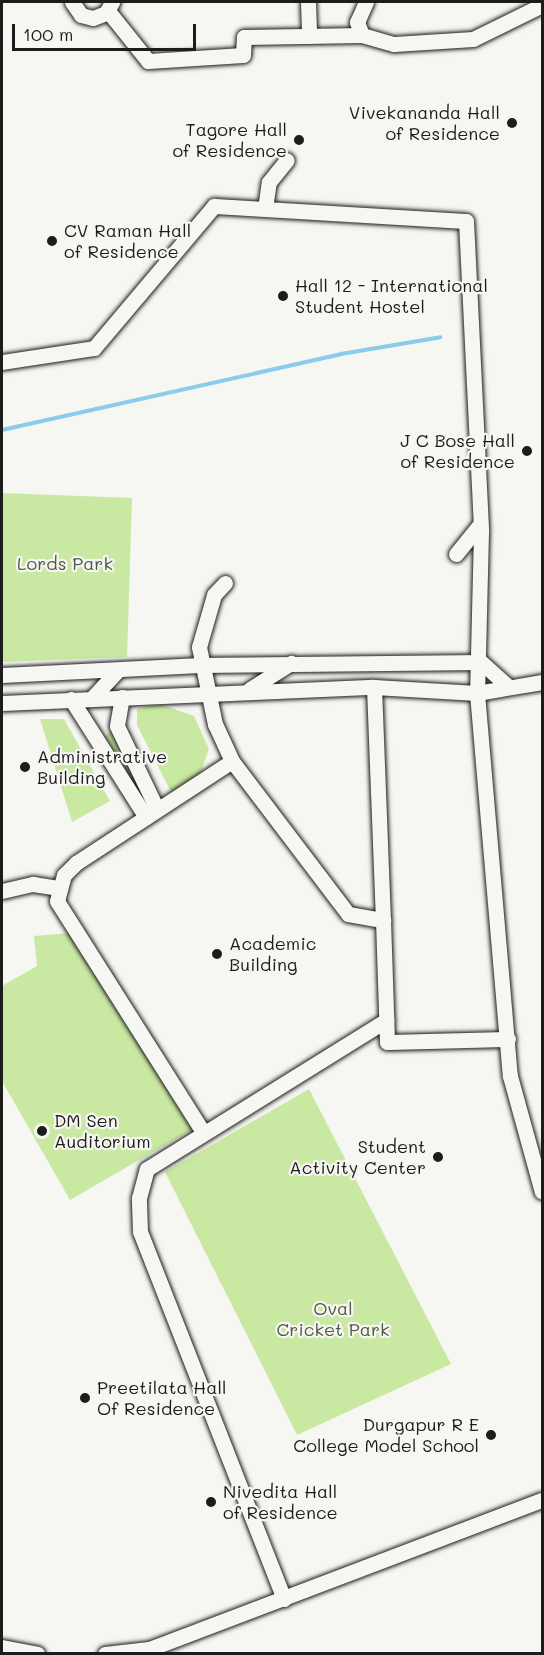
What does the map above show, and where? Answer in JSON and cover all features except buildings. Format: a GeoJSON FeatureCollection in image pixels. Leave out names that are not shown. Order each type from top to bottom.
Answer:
{"type":"FeatureCollection","features":[{"type":"Feature","properties":{"kind":"street"},"geometry":{"type":"LineString","coordinates":[[72,2],[87,18],[110,6],[148,61],[243,55],[244,37],[362,35],[373,42],[452,44],[543,5]]}},
{"type":"Feature","properties":{"kind":"street"},"geometry":{"type":"LineString","coordinates":[[308,2],[309,36]]}},
{"type":"Feature","properties":{"kind":"street"},"geometry":{"type":"LineString","coordinates":[[362,35],[357,22],[366,2]]}},
{"type":"Feature","properties":{"kind":"street"},"geometry":{"type":"LineString","coordinates":[[265,209],[269,182],[287,160]]}},
{"type":"Feature","properties":{"kind":"street"},"geometry":{"type":"LineString","coordinates":[[2,362],[94,348],[214,206],[466,221],[480,524],[481,662],[477,693],[510,1076],[540,1173],[543,1192]]}},
{"type":"Feature","properties":{"kind":"street"},"geometry":{"type":"LineString","coordinates":[[456,554],[480,524]]}},
{"type":"Feature","properties":{"kind":"street"},"geometry":{"type":"LineString","coordinates":[[225,583],[214,595],[201,630],[200,665],[232,761],[348,914],[383,920]]}},
{"type":"Feature","properties":{"kind":"street"},"geometry":{"type":"LineString","coordinates":[[2,675],[200,665],[481,662],[508,686]]}},
{"type":"Feature","properties":{"kind":"street"},"geometry":{"type":"LineString","coordinates":[[249,690],[291,663]]}},
{"type":"Feature","properties":{"kind":"street"},"geometry":{"type":"LineString","coordinates":[[92,698],[118,670]]}},
{"type":"Feature","properties":{"kind":"street"},"geometry":{"type":"LineString","coordinates":[[92,671],[92,698]]}},
{"type":"Feature","properties":{"kind":"street"},"geometry":{"type":"LineString","coordinates":[[2,703],[208,691],[374,687],[477,693],[508,686],[543,682]]}},
{"type":"Feature","properties":{"kind":"street"},"geometry":{"type":"LineString","coordinates":[[374,687],[387,1042],[508,1039]]}},
{"type":"Feature","properties":{"kind":"street"},"geometry":{"type":"LineString","coordinates":[[122,697],[117,726],[151,813]]}},
{"type":"Feature","properties":{"kind":"street"},"geometry":{"type":"LineString","coordinates":[[71,699],[96,731],[129,798],[151,813]]}},
{"type":"Feature","properties":{"kind":"street"},"geometry":{"type":"LineString","coordinates":[[96,731],[108,723],[117,726]]}},
{"type":"Feature","properties":{"kind":"street"},"geometry":{"type":"LineString","coordinates":[[203,1132],[57,901],[58,888],[75,863],[232,761]]}},
{"type":"Feature","properties":{"kind":"street"},"geometry":{"type":"LineString","coordinates":[[2,891],[33,884],[58,888]]}},
{"type":"Feature","properties":{"kind":"street"},"geometry":{"type":"LineString","coordinates":[[284,1599],[141,1231],[139,1198],[147,1169],[386,1020]]}},
{"type":"Feature","properties":{"kind":"street"},"geometry":{"type":"LineString","coordinates":[[105,1653],[150,1651],[543,1500]]}},
{"type":"Feature","properties":{"kind":"street"},"geometry":{"type":"LineString","coordinates":[[2,1647],[37,1653]]}},
{"type":"Feature","properties":{"kind":"green space","name":"Lords Park"},"geometry":{"type":"Polygon","coordinates":[[[2,493],[132,498],[127,657],[2,662],[2,493]]]}},
{"type":"Feature","properties":{"kind":"green space"},"geometry":{"type":"Polygon","coordinates":[[[160,704],[194,716],[209,749],[199,777],[171,792],[137,725],[137,709],[160,704]]]}},
{"type":"Feature","properties":{"kind":"green space"},"geometry":{"type":"Polygon","coordinates":[[[40,719],[64,719],[110,801],[72,822],[40,719]]]}},
{"type":"Feature","properties":{"kind":"green space"},"geometry":{"type":"Polygon","coordinates":[[[111,731],[140,782],[138,791],[105,736],[111,731]]]}},
{"type":"Feature","properties":{"kind":"green space"},"geometry":{"type":"Polygon","coordinates":[[[70,933],[193,1129],[70,1200],[2,1081],[2,986],[37,966],[34,936],[70,933]]]}},
{"type":"Feature","properties":{"kind":"green space","name":"Oval Cricket Park"},"geometry":{"type":"Polygon","coordinates":[[[309,1089],[451,1364],[297,1435],[165,1172],[309,1089]]]}},
{"type":"Feature","properties":{"kind":"waterway"},"geometry":{"type":"LineString","coordinates":[[2,430],[341,354],[441,337]]}},
{"type":"Feature","properties":{"kind":"place","name":"Vivekananda Hall of Residence"},"geometry":{"type":"Point","coordinates":[512,123]}},
{"type":"Feature","properties":{"kind":"place","name":"Tagore Hall of Residence"},"geometry":{"type":"Point","coordinates":[299,140]}},
{"type":"Feature","properties":{"kind":"place","name":"CV Raman Hall of Residence"},"geometry":{"type":"Point","coordinates":[52,241]}},
{"type":"Feature","properties":{"kind":"place","name":"Hall 12 - International Student Hostel"},"geometry":{"type":"Point","coordinates":[283,296]}},
{"type":"Feature","properties":{"kind":"place","name":"J C Bose Hall of Residence"},"geometry":{"type":"Point","coordinates":[527,451]}},
{"type":"Feature","properties":{"kind":"place","name":"Administrative Building"},"geometry":{"type":"Point","coordinates":[25,767]}},
{"type":"Feature","properties":{"kind":"place","name":"Academic Building"},"geometry":{"type":"Point","coordinates":[217,954]}},
{"type":"Feature","properties":{"kind":"place","name":"DM Sen Auditorium"},"geometry":{"type":"Point","coordinates":[42,1131]}},
{"type":"Feature","properties":{"kind":"place","name":"Student Activity Center"},"geometry":{"type":"Point","coordinates":[438,1157]}},
{"type":"Feature","properties":{"kind":"place","name":"Preetilata Hall Of Residence"},"geometry":{"type":"Point","coordinates":[85,1398]}},
{"type":"Feature","properties":{"kind":"place","name":"Durgapur R E College Model School"},"geometry":{"type":"Point","coordinates":[491,1435]}},
{"type":"Feature","properties":{"kind":"place","name":"Nivedita Hall of Residence"},"geometry":{"type":"Point","coordinates":[211,1502]}}]}
